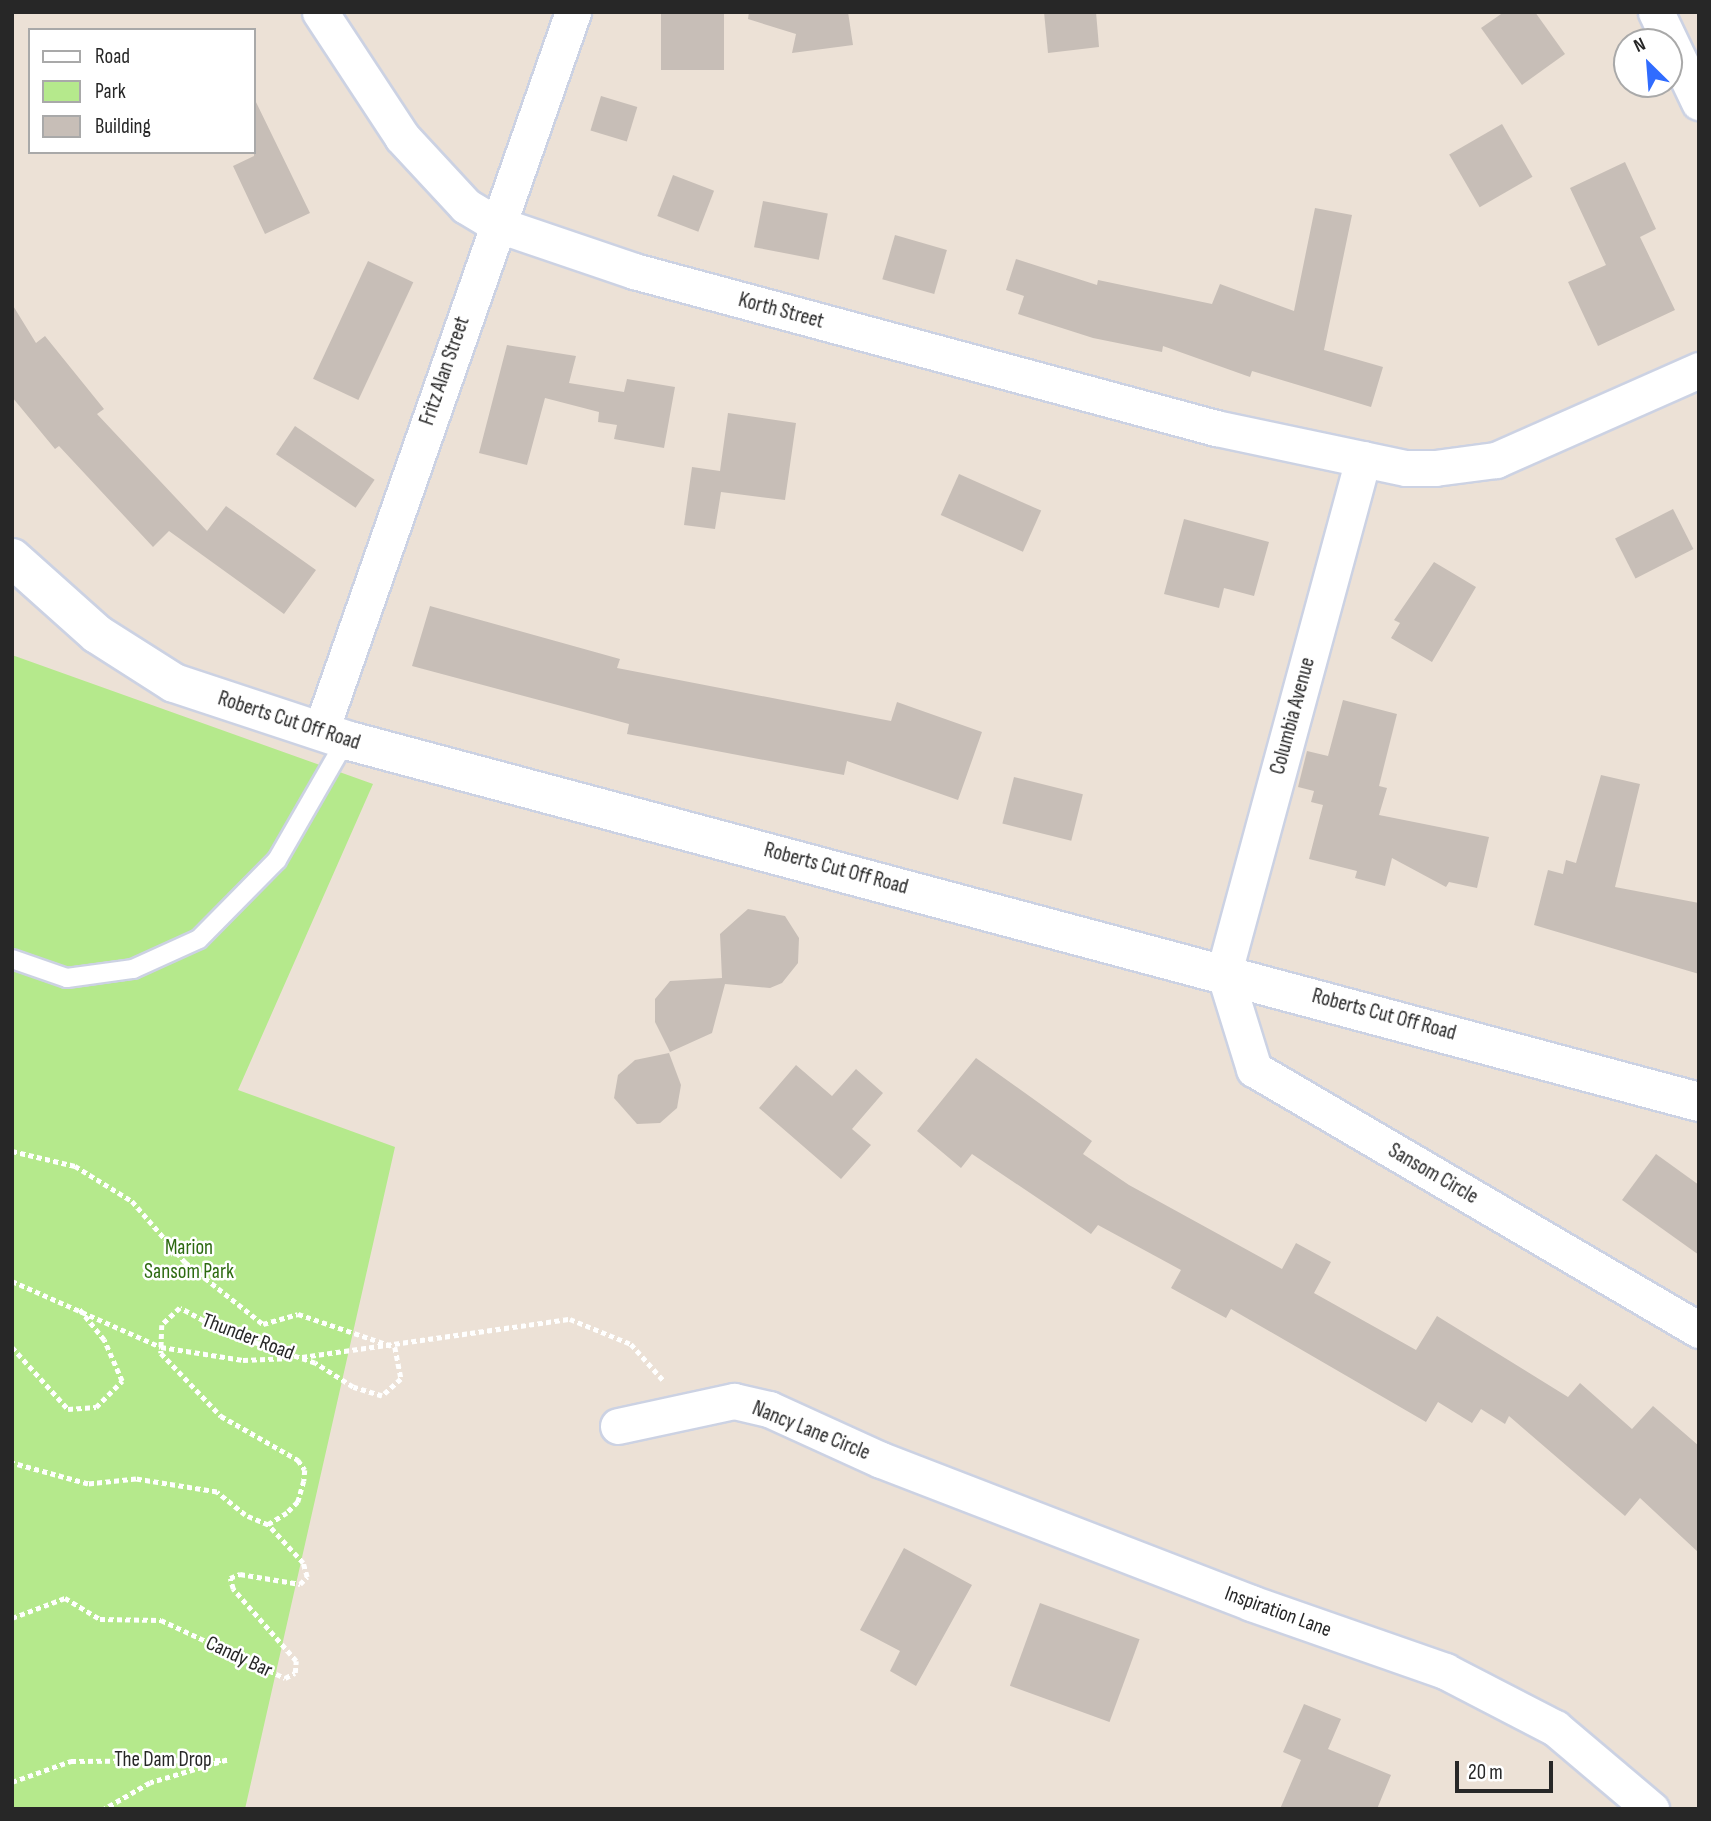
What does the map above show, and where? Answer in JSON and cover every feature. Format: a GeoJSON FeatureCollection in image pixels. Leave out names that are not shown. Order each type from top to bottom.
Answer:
{"type":"FeatureCollection","features":[{"type":"Feature","properties":{"kind":"street","name":"Korth Street"},"geometry":{"type":"LineString","coordinates":[[320,12],[402,137],[466,205],[496,224],[634,271],[1216,428],[1351,456]]}},
{"type":"Feature","properties":{"kind":"street","name":"Fritz Alan Street"},"geometry":{"type":"LineString","coordinates":[[334,735],[496,224],[573,12]]}},
{"type":"Feature","properties":{"kind":"street"},"geometry":{"type":"LineString","coordinates":[[1656,12],[1699,102]]}},
{"type":"Feature","properties":{"kind":"street"},"geometry":{"type":"LineString","coordinates":[[1351,456],[1435,468],[1496,460],[1699,370]]}},
{"type":"Feature","properties":{"kind":"street","name":"Columbia Avenue"},"geometry":{"type":"LineString","coordinates":[[1224,972],[1351,456]]}},
{"type":"Feature","properties":{"kind":"street","name":"Roberts Cut Off Road"},"geometry":{"type":"LineString","coordinates":[[12,558],[97,634],[174,683],[334,735],[1224,972],[1699,1102]]}},
{"type":"Feature","properties":{"kind":"street","name":"Sansom Circle"},"geometry":{"type":"LineString","coordinates":[[1224,972],[1254,1069],[1699,1330]]}},
{"type":"Feature","properties":{"kind":"street","name":"Nancy Lane Circle"},"geometry":{"type":"LineString","coordinates":[[618,1426],[687,1407],[734,1401],[769,1409],[881,1460]]}},
{"type":"Feature","properties":{"kind":"street","name":"Inspiration Lane"},"geometry":{"type":"LineString","coordinates":[[881,1460],[1251,1603],[1444,1671],[1555,1728],[1651,1809]]}},
{"type":"Feature","properties":{"kind":"lane"},"geometry":{"type":"LineString","coordinates":[[12,959],[67,978],[133,969],[199,939],[277,860],[334,735]]}},
{"type":"Feature","properties":{"kind":"path","name":"Thunder Road"},"geometry":{"type":"LineString","coordinates":[[12,1151],[75,1166],[132,1201],[186,1262],[263,1324],[298,1314],[395,1348],[401,1379],[382,1395],[353,1387],[299,1357],[226,1333],[180,1308],[162,1325],[162,1347]]}},
{"type":"Feature","properties":{"kind":"path"},"geometry":{"type":"LineString","coordinates":[[12,1281],[77,1307],[162,1347],[243,1360],[395,1348],[570,1319],[631,1344],[687,1407]]}},
{"type":"Feature","properties":{"kind":"path"},"geometry":{"type":"LineString","coordinates":[[12,1348],[68,1409],[96,1407],[122,1381],[104,1340],[77,1307]]}},
{"type":"Feature","properties":{"kind":"path"},"geometry":{"type":"LineString","coordinates":[[12,1463],[88,1484],[136,1479],[217,1492],[245,1515],[268,1525],[298,1502],[305,1469],[270,1441],[221,1416],[162,1347]]}},
{"type":"Feature","properties":{"kind":"path","name":"Candy Bar"},"geometry":{"type":"LineString","coordinates":[[12,1618],[65,1598],[100,1619],[161,1620],[285,1678],[295,1673],[296,1661],[233,1588],[230,1578],[240,1574],[300,1584],[307,1577],[303,1563],[268,1525]]}},
{"type":"Feature","properties":{"kind":"path","name":"The Dam Drop"},"geometry":{"type":"LineString","coordinates":[[12,1782],[71,1760],[227,1760],[150,1783],[105,1809]]}},
{"type":"Feature","properties":{"kind":"green space","name":"Marion Sansom Park"},"geometry":{"type":"Polygon","coordinates":[[[12,655],[373,784],[238,1090],[395,1147],[245,1809],[12,1809],[12,655]]]}},
{"type":"Feature","properties":{"kind":"building"},"geometry":{"type":"Polygon","coordinates":[[[661,12],[724,12],[724,70],[661,70],[661,12]]]}},
{"type":"Feature","properties":{"kind":"building"},"geometry":{"type":"Polygon","coordinates":[[[749,12],[848,12],[853,45],[792,53],[796,34],[748,19],[749,12]]]}},
{"type":"Feature","properties":{"kind":"building"},"geometry":{"type":"Polygon","coordinates":[[[1044,12],[1096,12],[1099,47],[1048,53],[1044,12]]]}},
{"type":"Feature","properties":{"kind":"building"},"geometry":{"type":"Polygon","coordinates":[[[1504,12],[1535,12],[1565,54],[1522,85],[1481,28],[1504,12]]]}},
{"type":"Feature","properties":{"kind":"building"},"geometry":{"type":"Polygon","coordinates":[[[601,96],[637,107],[627,142],[590,130],[601,96]]]}},
{"type":"Feature","properties":{"kind":"building"},"geometry":{"type":"Polygon","coordinates":[[[256,102],[310,213],[265,234],[233,166],[254,156],[256,102]]]}},
{"type":"Feature","properties":{"kind":"building"},"geometry":{"type":"Polygon","coordinates":[[[1502,124],[1532,177],[1480,207],[1449,154],[1502,124]]]}},
{"type":"Feature","properties":{"kind":"building"},"geometry":{"type":"Polygon","coordinates":[[[1625,162],[1656,229],[1640,237],[1675,310],[1598,346],[1568,282],[1606,265],[1570,188],[1625,162]]]}},
{"type":"Feature","properties":{"kind":"building"},"geometry":{"type":"Polygon","coordinates":[[[673,175],[714,191],[698,232],[657,216],[673,175]]]}},
{"type":"Feature","properties":{"kind":"building"},"geometry":{"type":"Polygon","coordinates":[[[763,201],[828,214],[819,260],[754,247],[763,201]]]}},
{"type":"Feature","properties":{"kind":"building"},"geometry":{"type":"Polygon","coordinates":[[[1315,208],[1352,215],[1324,350],[1383,367],[1371,407],[1252,371],[1250,377],[1163,346],[1162,352],[1093,338],[1018,314],[1024,296],[1006,290],[1016,259],[1097,285],[1098,280],[1212,304],[1220,284],[1294,311],[1315,208]]]}},
{"type":"Feature","properties":{"kind":"building"},"geometry":{"type":"Polygon","coordinates":[[[895,235],[947,250],[934,294],[882,279],[895,235]]]}},
{"type":"Feature","properties":{"kind":"building"},"geometry":{"type":"Polygon","coordinates":[[[368,261],[413,282],[358,400],[313,379],[368,261]]]}},
{"type":"Feature","properties":{"kind":"building"},"geometry":{"type":"Polygon","coordinates":[[[12,304],[36,343],[45,336],[104,409],[97,414],[207,531],[226,506],[316,570],[284,614],[169,531],[153,547],[59,446],[55,449],[12,397],[12,304]]]}},
{"type":"Feature","properties":{"kind":"building"},"geometry":{"type":"Polygon","coordinates":[[[507,345],[576,356],[569,383],[624,392],[627,379],[675,387],[664,448],[614,439],[617,425],[598,422],[599,412],[545,398],[527,465],[479,453],[507,345]]]}},
{"type":"Feature","properties":{"kind":"building"},"geometry":{"type":"Polygon","coordinates":[[[728,413],[796,423],[785,500],[721,492],[715,529],[684,525],[692,467],[720,471],[728,413]]]}},
{"type":"Feature","properties":{"kind":"building"},"geometry":{"type":"Polygon","coordinates":[[[295,426],[375,480],[356,508],[276,454],[295,426]]]}},
{"type":"Feature","properties":{"kind":"building"},"geometry":{"type":"Polygon","coordinates":[[[959,474],[1041,511],[1023,552],[941,515],[959,474]]]}},
{"type":"Feature","properties":{"kind":"building"},"geometry":{"type":"Polygon","coordinates":[[[1673,509],[1693,549],[1636,579],[1615,539],[1673,509]]]}},
{"type":"Feature","properties":{"kind":"building"},"geometry":{"type":"Polygon","coordinates":[[[1184,519],[1269,542],[1254,596],[1224,588],[1219,608],[1164,594],[1184,519]]]}},
{"type":"Feature","properties":{"kind":"building"},"geometry":{"type":"Polygon","coordinates":[[[1434,562],[1476,587],[1432,662],[1391,638],[1400,623],[1394,620],[1434,562]]]}},
{"type":"Feature","properties":{"kind":"building"},"geometry":{"type":"Polygon","coordinates":[[[430,606],[620,659],[617,668],[891,721],[897,702],[982,732],[958,800],[847,761],[844,775],[627,734],[629,724],[412,666],[430,606]]]}},
{"type":"Feature","properties":{"kind":"building"},"geometry":{"type":"Polygon","coordinates":[[[1343,700],[1397,714],[1379,786],[1387,788],[1379,815],[1489,837],[1477,888],[1449,882],[1446,887],[1392,858],[1385,886],[1355,878],[1357,871],[1309,859],[1323,805],[1311,802],[1314,791],[1298,787],[1307,751],[1328,756],[1343,700]]]}},
{"type":"Feature","properties":{"kind":"building"},"geometry":{"type":"Polygon","coordinates":[[[1601,775],[1640,784],[1615,887],[1699,903],[1699,974],[1534,925],[1548,870],[1563,874],[1566,860],[1576,863],[1601,775]]]}},
{"type":"Feature","properties":{"kind":"building"},"geometry":{"type":"Polygon","coordinates":[[[1014,777],[1083,794],[1071,841],[1002,824],[1014,777]]]}},
{"type":"Feature","properties":{"kind":"building"},"geometry":{"type":"Polygon","coordinates":[[[748,909],[785,916],[799,938],[798,963],[782,983],[770,988],[725,984],[712,1033],[670,1052],[655,1022],[655,999],[670,981],[722,978],[720,934],[748,909]]]}},
{"type":"Feature","properties":{"kind":"building"},"geometry":{"type":"Polygon","coordinates":[[[669,1053],[681,1085],[677,1108],[660,1123],[637,1124],[614,1098],[618,1075],[635,1060],[669,1053]]]}},
{"type":"Feature","properties":{"kind":"building"},"geometry":{"type":"Polygon","coordinates":[[[976,1058],[1092,1141],[1083,1154],[1129,1185],[1282,1269],[1296,1243],[1331,1262],[1314,1293],[1416,1350],[1437,1316],[1568,1397],[1580,1383],[1632,1429],[1653,1406],[1699,1446],[1699,1553],[1640,1498],[1625,1516],[1509,1416],[1505,1424],[1481,1409],[1472,1423],[1438,1402],[1426,1422],[1231,1309],[1226,1318],[1171,1288],[1181,1270],[1098,1225],[1091,1234],[972,1154],[961,1168],[917,1131],[976,1058]]]}},
{"type":"Feature","properties":{"kind":"building"},"geometry":{"type":"Polygon","coordinates":[[[796,1065],[832,1096],[856,1069],[883,1093],[852,1129],[871,1145],[841,1179],[759,1108],[796,1065]]]}},
{"type":"Feature","properties":{"kind":"building"},"geometry":{"type":"Polygon","coordinates":[[[1656,1154],[1699,1185],[1699,1255],[1622,1200],[1656,1154]]]}},
{"type":"Feature","properties":{"kind":"building"},"geometry":{"type":"Polygon","coordinates":[[[904,1548],[972,1585],[916,1686],[890,1671],[900,1651],[860,1630],[904,1548]]]}},
{"type":"Feature","properties":{"kind":"building"},"geometry":{"type":"Polygon","coordinates":[[[1040,1603],[1140,1639],[1110,1722],[1010,1686],[1040,1603]]]}},
{"type":"Feature","properties":{"kind":"building"},"geometry":{"type":"Polygon","coordinates":[[[1304,1704],[1341,1719],[1328,1749],[1391,1775],[1377,1809],[1280,1809],[1301,1760],[1283,1752],[1304,1704]]]}}]}
